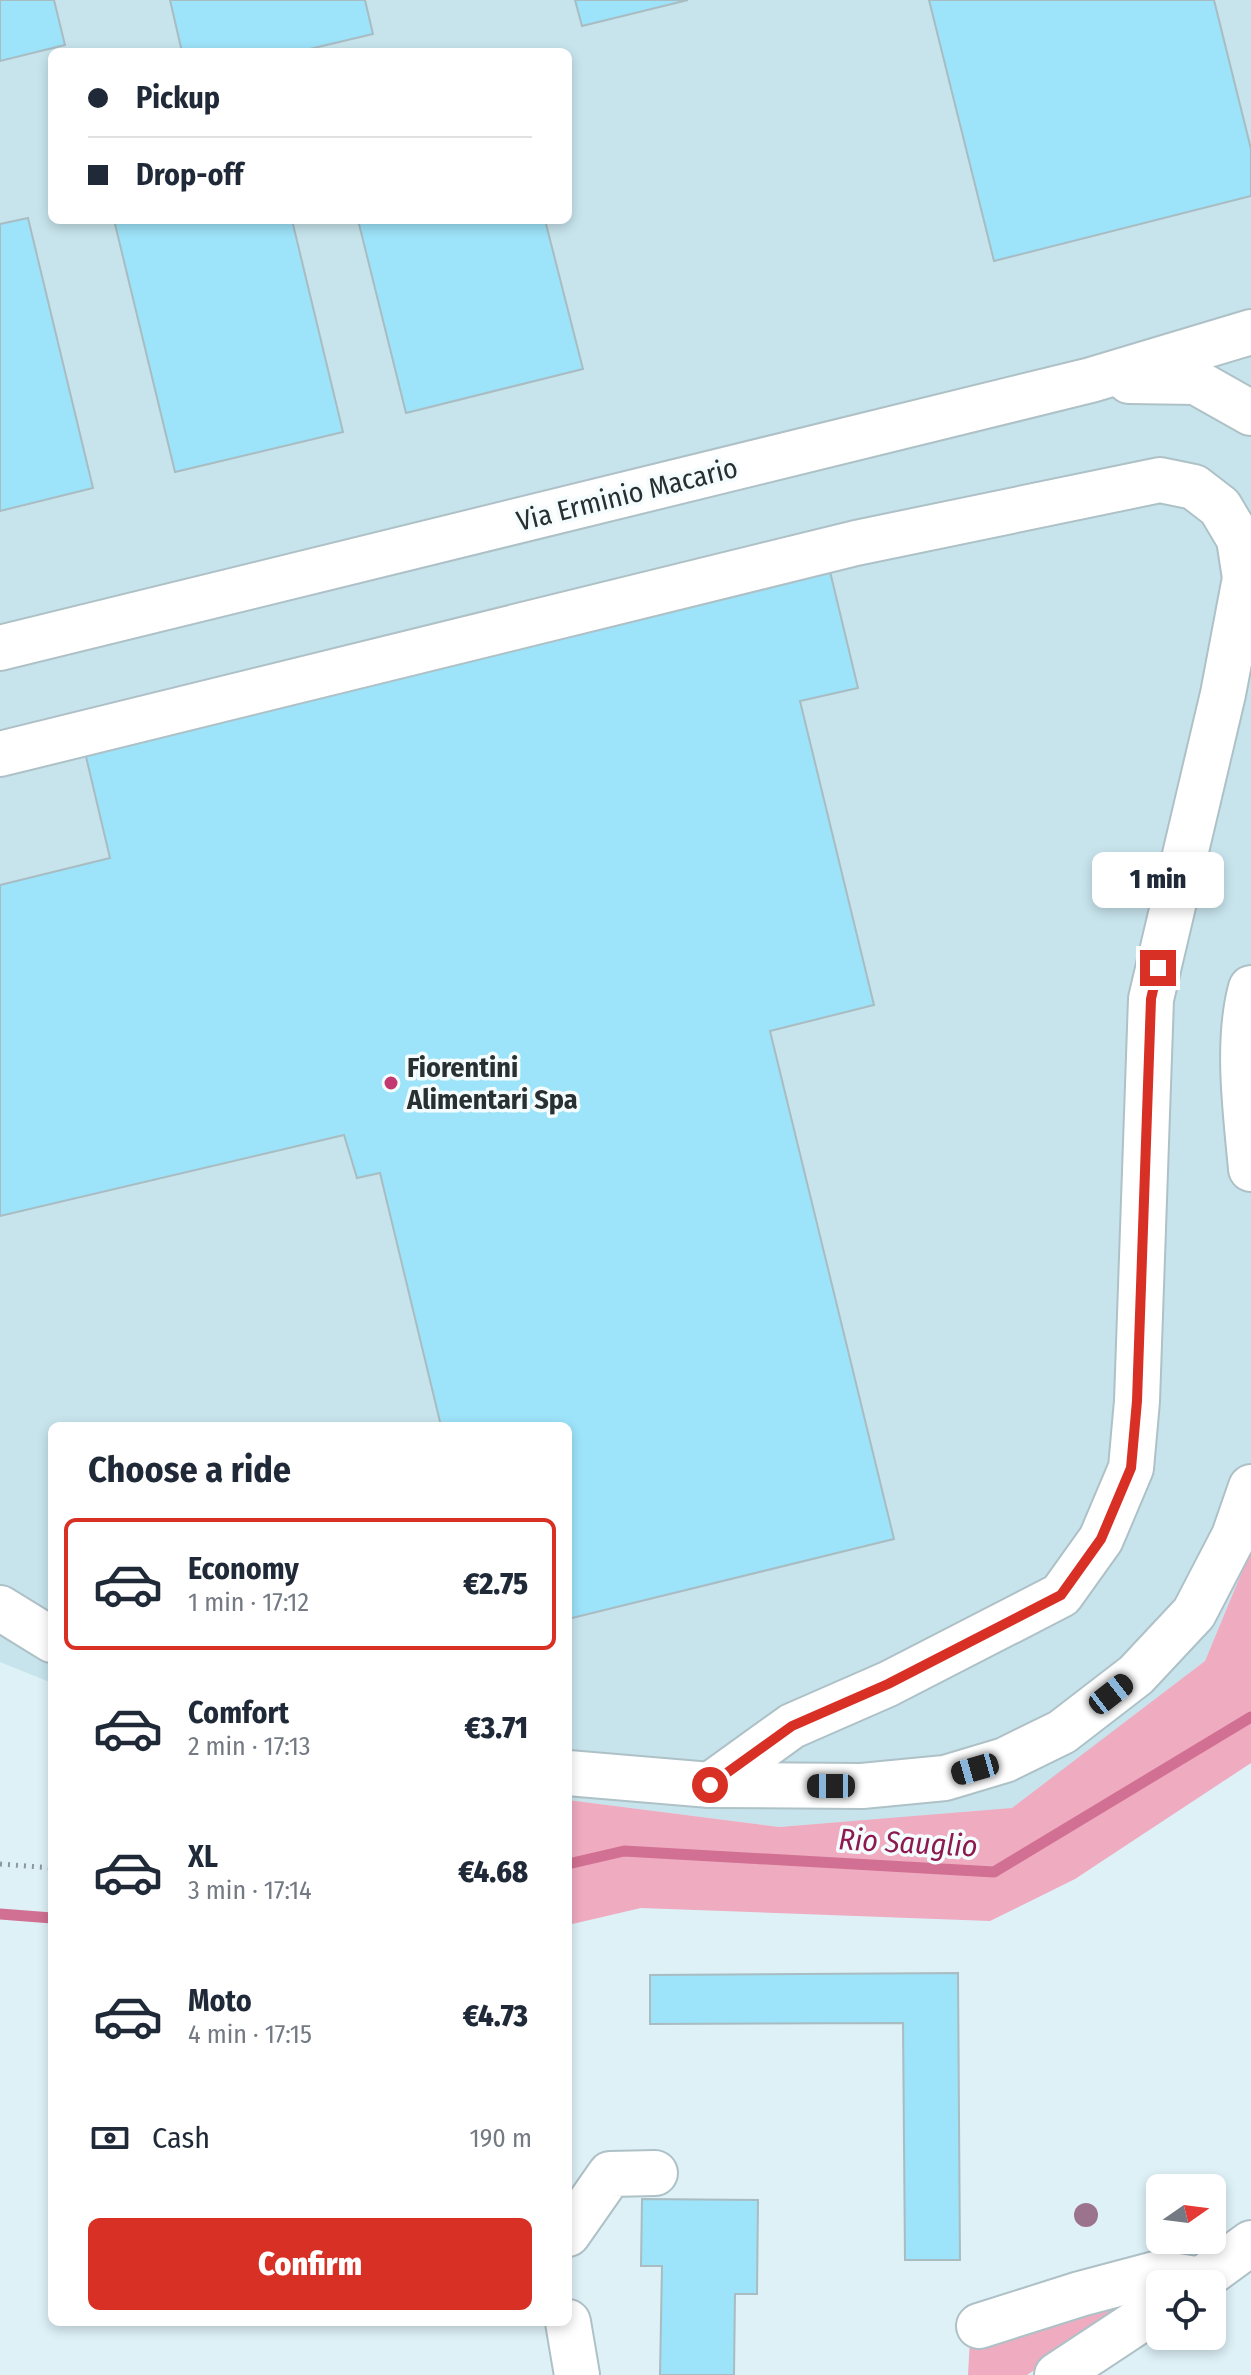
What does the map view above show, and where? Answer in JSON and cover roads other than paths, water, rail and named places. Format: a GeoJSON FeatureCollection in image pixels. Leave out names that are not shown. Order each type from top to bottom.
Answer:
{"type":"FeatureCollection","features":[{"type":"Feature","properties":{"kind":"street","name":"Via Erminio Macario"},"geometry":{"type":"LineString","coordinates":[[0,648],[1091,380],[1251,332]]}},
{"type":"Feature","properties":{"kind":"street"},"geometry":{"type":"LineString","coordinates":[[1091,380],[1196,382],[1251,413]]}},
{"type":"Feature","properties":{"kind":"street"},"geometry":{"type":"LineString","coordinates":[[0,754],[856,543],[1160,480],[1194,487],[1220,507],[1239,539],[1245,578],[1223,694],[1151,999],[1137,1401],[1131,1468],[1101,1539],[1061,1595],[888,1684],[792,1726],[710,1785]]}},
{"type":"Feature","properties":{"kind":"street"},"geometry":{"type":"LineString","coordinates":[[1251,988],[1245,1010],[1244,1094],[1251,1169]]}},
{"type":"Feature","properties":{"kind":"street"},"geometry":{"type":"LineString","coordinates":[[572,1773],[710,1785],[862,1786],[945,1778],[1005,1760],[1062,1732],[1136,1675],[1194,1613],[1234,1536],[1251,1487]]}},
{"type":"Feature","properties":{"kind":"street"},"geometry":{"type":"LineString","coordinates":[[0,1608],[48,1638]]}},
{"type":"Feature","properties":{"kind":"street"},"geometry":{"type":"LineString","coordinates":[[572,2228],[610,2174],[655,2173]]}},
{"type":"Feature","properties":{"kind":"street"},"geometry":{"type":"LineString","coordinates":[[1214,2270],[1251,2243]]}},
{"type":"Feature","properties":{"kind":"street"},"geometry":{"type":"LineString","coordinates":[[979,2326],[1146,2276]]}},
{"type":"Feature","properties":{"kind":"street"},"geometry":{"type":"LineString","coordinates":[[1057,2375],[1146,2316]]}},
{"type":"Feature","properties":{"kind":"street"},"geometry":{"type":"LineString","coordinates":[[569,2326],[577,2375]]}},
{"type":"Feature","properties":{"kind":"waterway","name":"Rio Sauglio"},"geometry":{"type":"LineString","coordinates":[[572,1863],[624,1851],[994,1872],[1251,1717]]}},
{"type":"Feature","properties":{"kind":"waterway","name":"Rio Sauglio"},"geometry":{"type":"LineString","coordinates":[[0,1914],[48,1918]]}},
{"type":"Feature","properties":{"kind":"place","name":"Fiorentini Alimentari Spa"},"geometry":{"type":"Point","coordinates":[391,1083]}}]}
